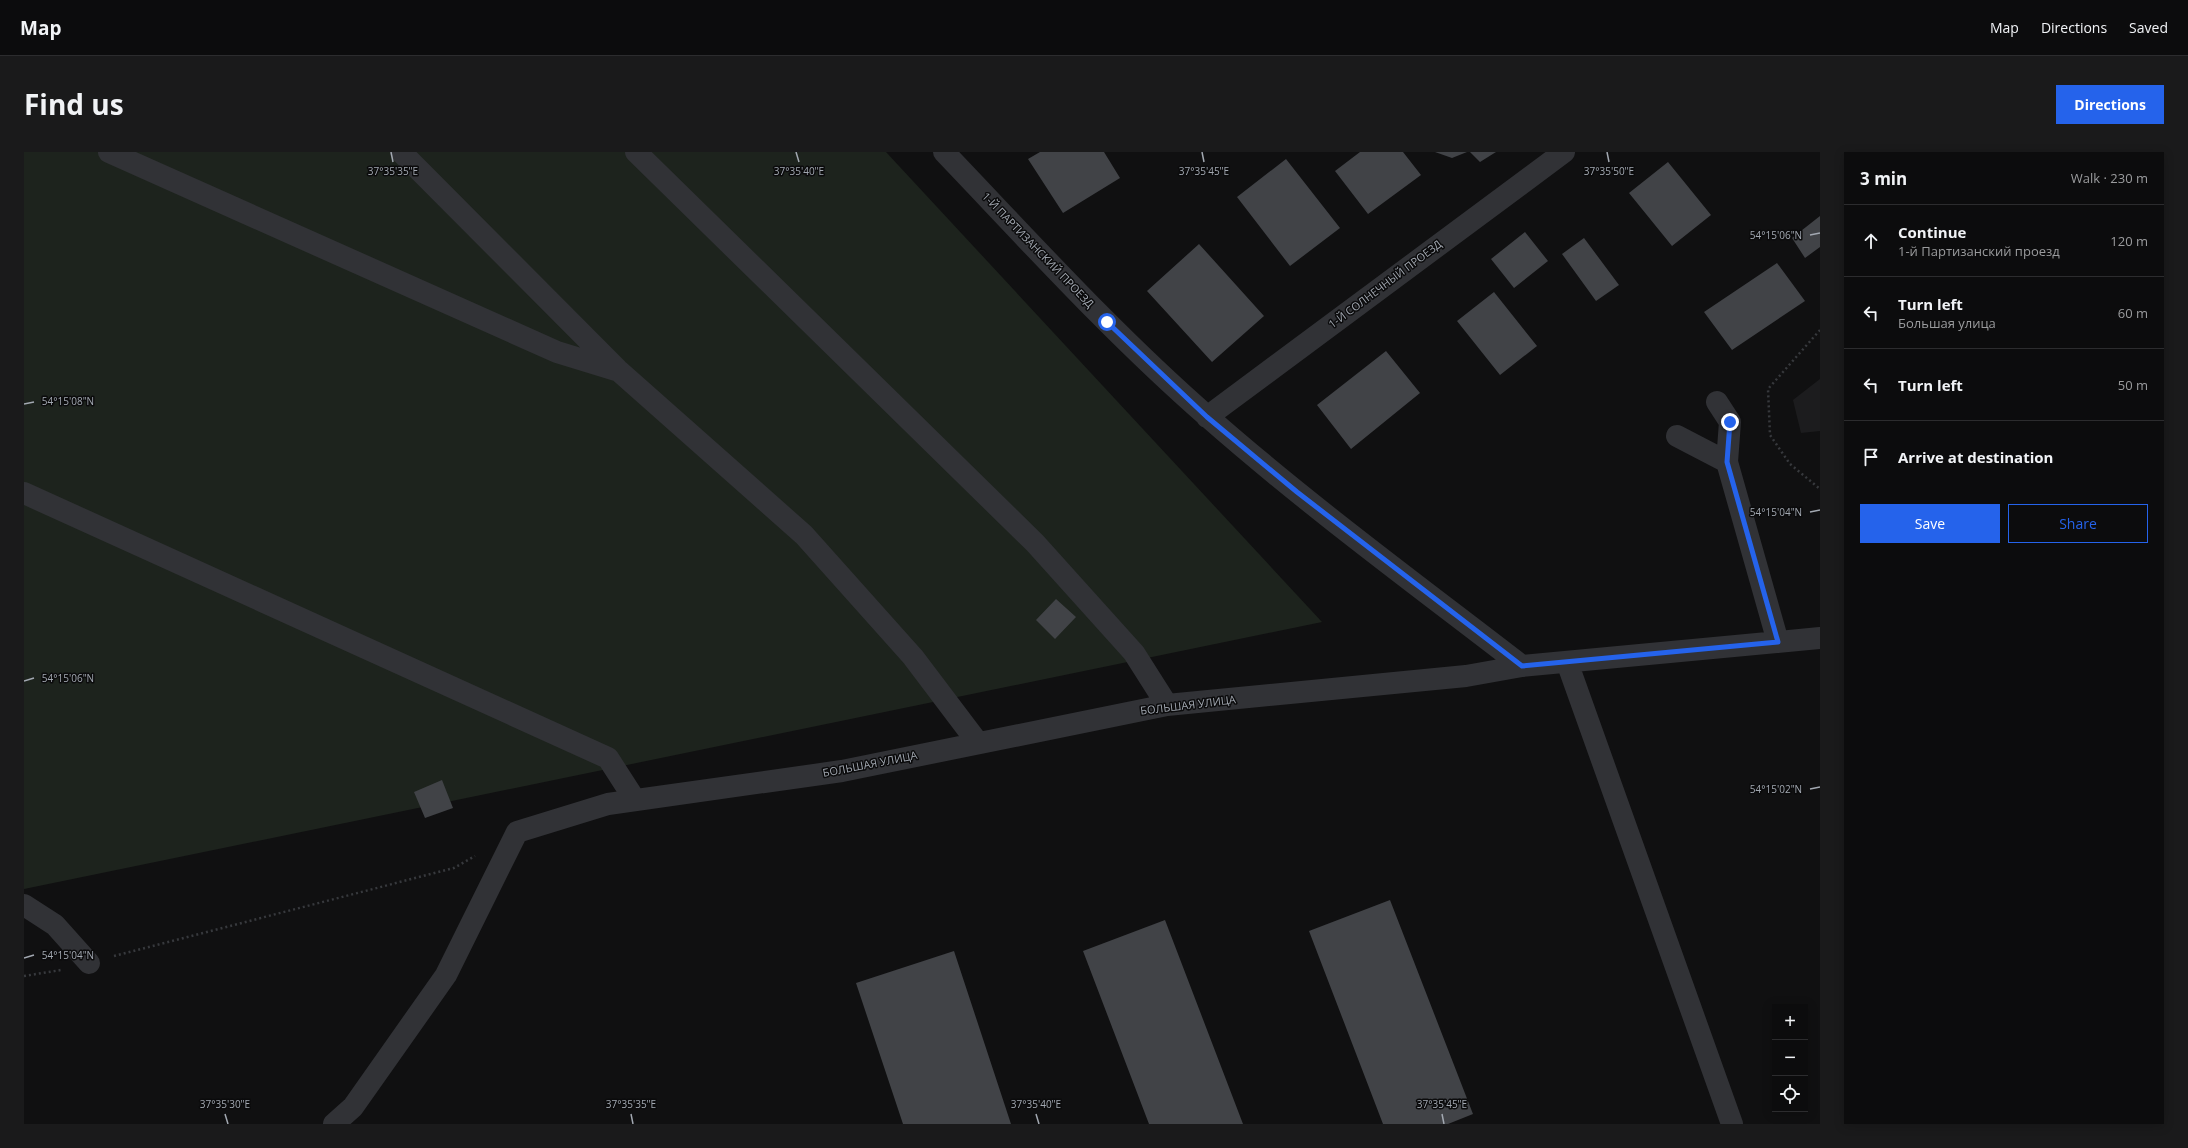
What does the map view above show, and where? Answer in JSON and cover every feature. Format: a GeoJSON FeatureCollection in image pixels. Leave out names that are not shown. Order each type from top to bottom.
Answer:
{"type":"FeatureCollection","features":[{"type":"Feature","properties":{"kind":"street"},"geometry":{"type":"LineString","coordinates":[[109,152],[557,352],[619,371]]}},
{"type":"Feature","properties":{"kind":"street"},"geometry":{"type":"LineString","coordinates":[[401,152],[619,371],[804,535],[913,657],[978,743]]}},
{"type":"Feature","properties":{"kind":"street"},"geometry":{"type":"LineString","coordinates":[[636,152],[1035,543],[1134,653],[1167,705]]}},
{"type":"Feature","properties":{"kind":"street","name":"1-Й ПАРТИЗАНСКИЙ ПРОЕЗД"},"geometry":{"type":"LineString","coordinates":[[944,152],[1107,322],[1207,417],[1297,492],[1522,666]]}},
{"type":"Feature","properties":{"kind":"street","name":"1-Й СОЛНЕЧНЫЙ ПРОЕЗД"},"geometry":{"type":"LineString","coordinates":[[1207,417],[1564,152]]}},
{"type":"Feature","properties":{"kind":"street"},"geometry":{"type":"LineString","coordinates":[[1717,402],[1730,422],[1727,462],[1778,642]]}},
{"type":"Feature","properties":{"kind":"street"},"geometry":{"type":"LineString","coordinates":[[1677,436],[1727,462]]}},
{"type":"Feature","properties":{"kind":"street"},"geometry":{"type":"LineString","coordinates":[[24,493],[608,758],[636,800]]}},
{"type":"Feature","properties":{"kind":"street","name":"БОЛЬШАЯ УЛИЦА"},"geometry":{"type":"LineString","coordinates":[[334,1124],[353,1107],[446,975],[517,832],[608,804],[842,771],[1167,705],[1466,676],[1522,666],[1820,638]]}},
{"type":"Feature","properties":{"kind":"street"},"geometry":{"type":"LineString","coordinates":[[1567,662],[1732,1124]]}},
{"type":"Feature","properties":{"kind":"street"},"geometry":{"type":"LineString","coordinates":[[24,905],[55,925],[89,963]]}},
{"type":"Feature","properties":{"kind":"path"},"geometry":{"type":"LineString","coordinates":[[1820,330],[1768,390],[1770,435],[1790,464],[1820,489]]}},
{"type":"Feature","properties":{"kind":"path"},"geometry":{"type":"LineString","coordinates":[[24,976],[89,963],[454,868],[479,854]]}},
{"type":"Feature","properties":{"kind":"shaded area"},"geometry":{"type":"Polygon","coordinates":[[[24,152],[886,152],[1322,622],[24,889],[24,152]]]}},
{"type":"Feature","properties":{"kind":"shaded area"},"geometry":{"type":"Polygon","coordinates":[[[1820,379],[1820,431],[1801,433],[1793,400],[1820,379]]]}},
{"type":"Feature","properties":{"kind":"building"},"geometry":{"type":"Polygon","coordinates":[[[1040,152],[1104,152],[1120,178],[1063,213],[1028,159],[1040,152]]]}},
{"type":"Feature","properties":{"kind":"building"},"geometry":{"type":"Polygon","coordinates":[[[1360,152],[1403,152],[1421,175],[1368,214],[1335,171],[1360,152]]]}},
{"type":"Feature","properties":{"kind":"building"},"geometry":{"type":"Polygon","coordinates":[[[1435,152],[1467,152],[1452,158],[1435,152]]]}},
{"type":"Feature","properties":{"kind":"building"},"geometry":{"type":"Polygon","coordinates":[[[1470,152],[1496,152],[1480,162],[1470,152]]]}},
{"type":"Feature","properties":{"kind":"building"},"geometry":{"type":"Polygon","coordinates":[[[1286,159],[1340,228],[1290,266],[1237,197],[1286,159]]]}},
{"type":"Feature","properties":{"kind":"building"},"geometry":{"type":"Polygon","coordinates":[[[1668,162],[1711,215],[1672,246],[1629,193],[1668,162]]]}},
{"type":"Feature","properties":{"kind":"building"},"geometry":{"type":"Polygon","coordinates":[[[1820,216],[1820,247],[1805,258],[1792,238],[1820,216]]]}},
{"type":"Feature","properties":{"kind":"building"},"geometry":{"type":"Polygon","coordinates":[[[1525,232],[1548,261],[1514,288],[1491,259],[1525,232]]]}},
{"type":"Feature","properties":{"kind":"building"},"geometry":{"type":"Polygon","coordinates":[[[1584,238],[1619,285],[1596,301],[1562,254],[1584,238]]]}},
{"type":"Feature","properties":{"kind":"building"},"geometry":{"type":"Polygon","coordinates":[[[1199,244],[1264,316],[1212,362],[1147,291],[1199,244]]]}},
{"type":"Feature","properties":{"kind":"building"},"geometry":{"type":"Polygon","coordinates":[[[1777,263],[1805,301],[1732,350],[1704,312],[1777,263]]]}},
{"type":"Feature","properties":{"kind":"building"},"geometry":{"type":"Polygon","coordinates":[[[1494,292],[1537,346],[1500,375],[1457,321],[1494,292]]]}},
{"type":"Feature","properties":{"kind":"building"},"geometry":{"type":"Polygon","coordinates":[[[1386,351],[1420,393],[1351,449],[1317,405],[1386,351]]]}},
{"type":"Feature","properties":{"kind":"building"},"geometry":{"type":"Polygon","coordinates":[[[1056,599],[1076,617],[1055,639],[1036,620],[1056,599]]]}},
{"type":"Feature","properties":{"kind":"building"},"geometry":{"type":"Polygon","coordinates":[[[442,780],[453,808],[425,818],[414,792],[442,780]]]}},
{"type":"Feature","properties":{"kind":"building"},"geometry":{"type":"Polygon","coordinates":[[[1390,900],[1473,1114],[1448,1124],[1383,1124],[1309,931],[1390,900]]]}},
{"type":"Feature","properties":{"kind":"building"},"geometry":{"type":"Polygon","coordinates":[[[1165,920],[1243,1124],[1149,1124],[1083,951],[1165,920]]]}},
{"type":"Feature","properties":{"kind":"building"},"geometry":{"type":"Polygon","coordinates":[[[954,951],[1011,1124],[903,1124],[856,983],[954,951]]]}},
{"type":"Feature","properties":{"kind":"route"},"geometry":{"type":"LineString","coordinates":[[1107,322],[1207,417],[1297,492],[1522,666],[1778,642],[1727,462],[1730,422]]}}]}
